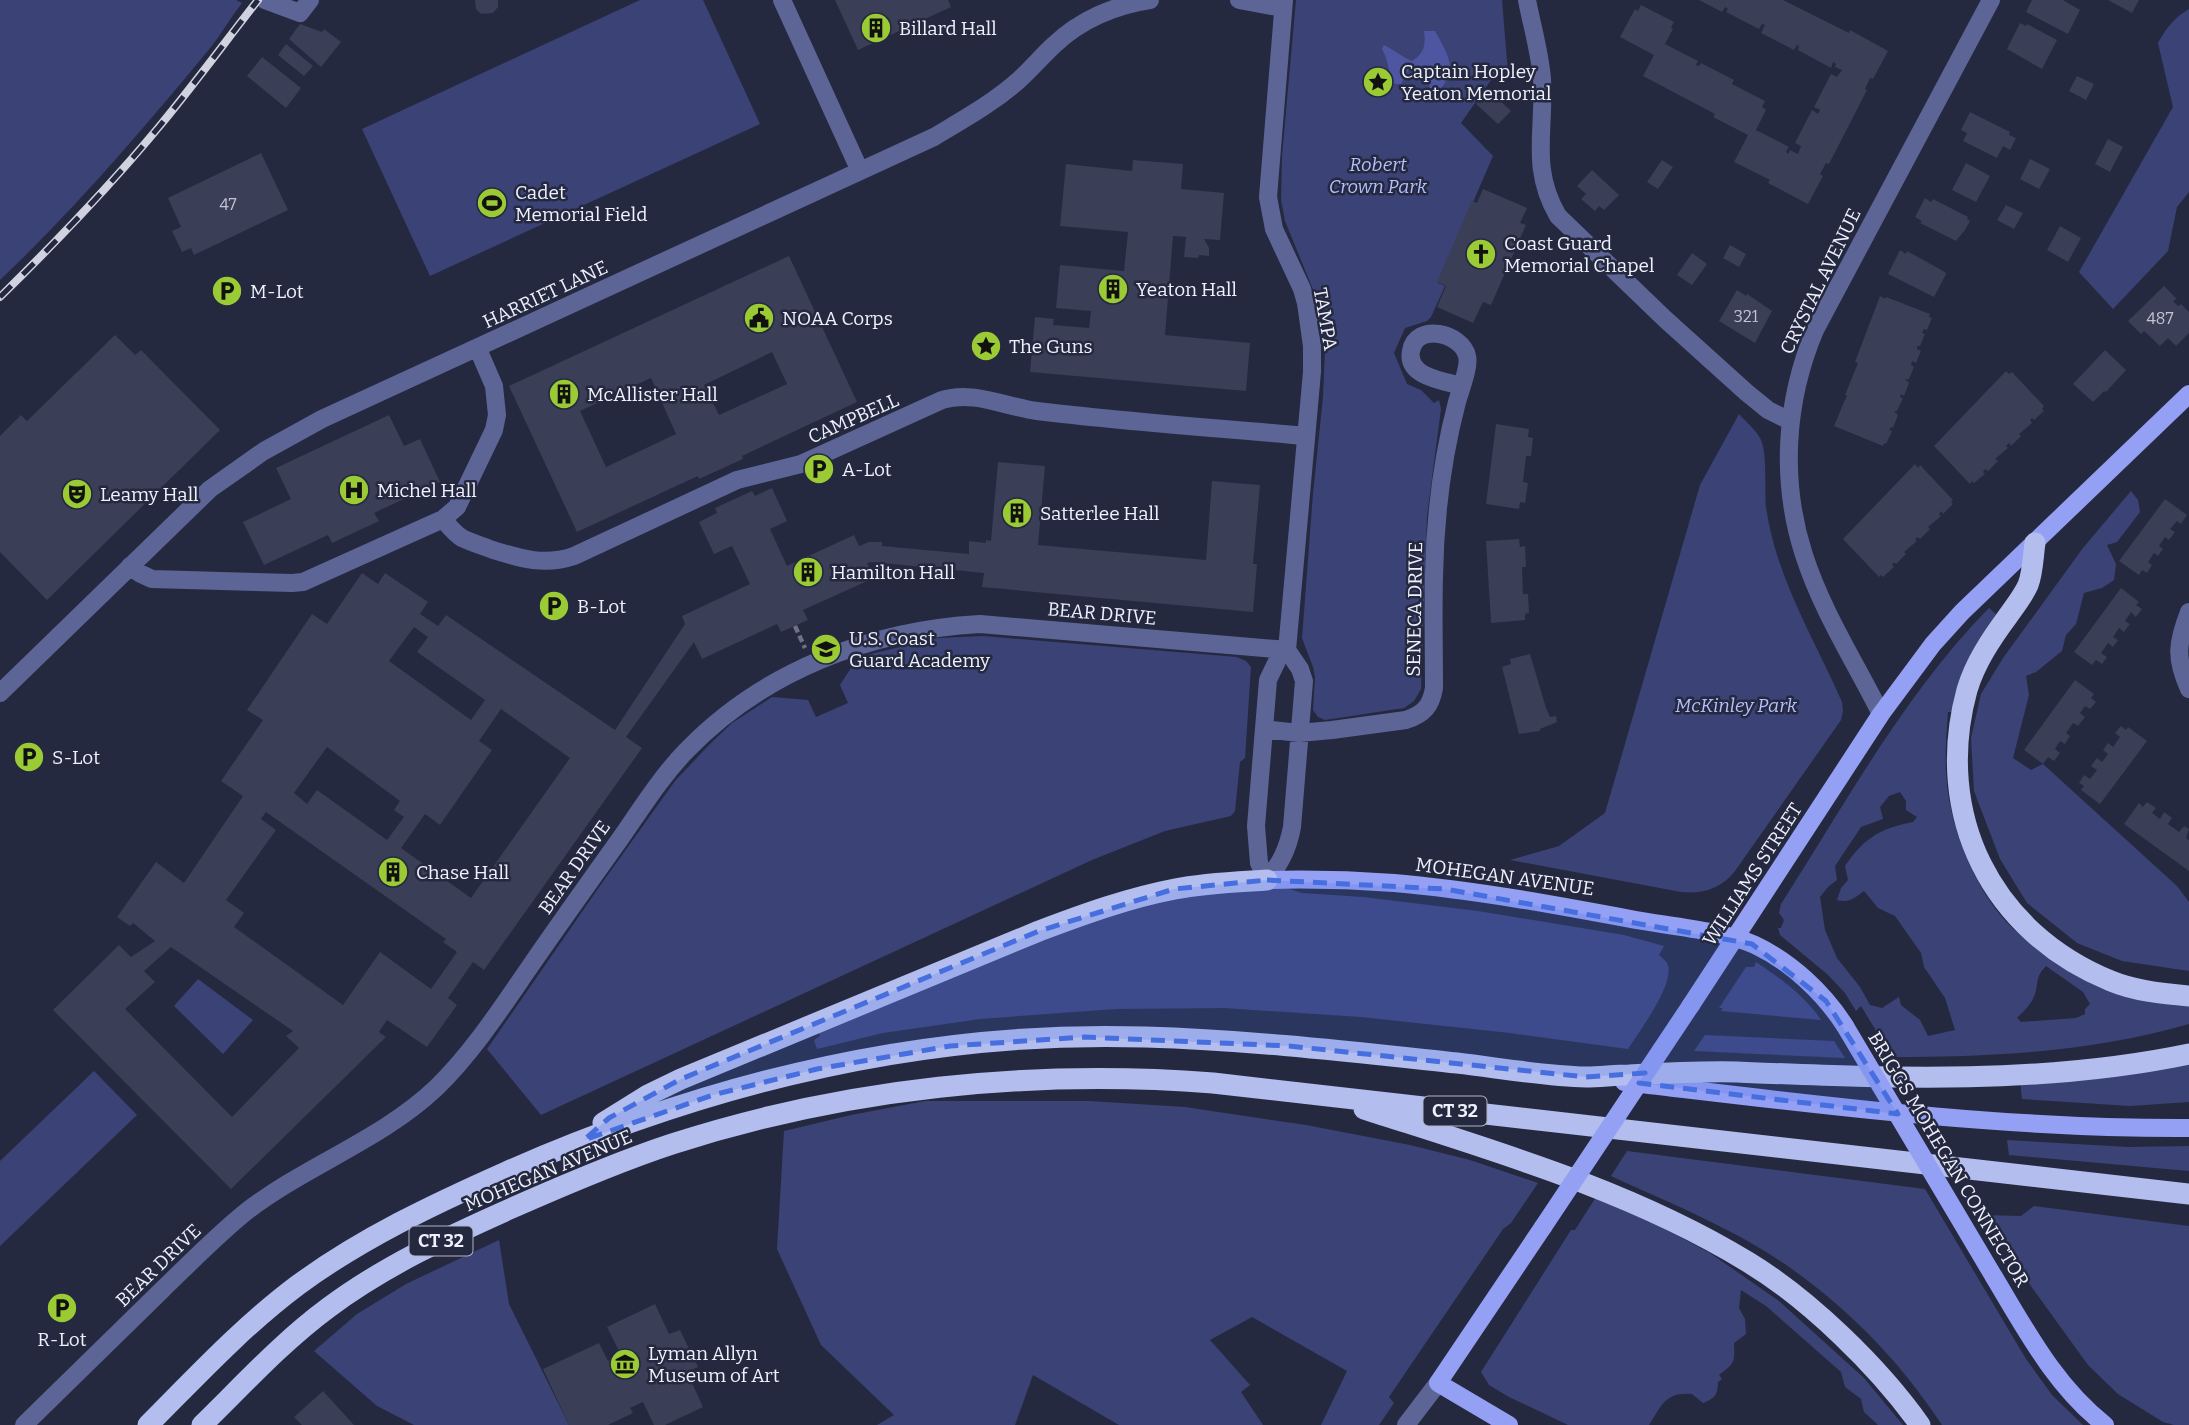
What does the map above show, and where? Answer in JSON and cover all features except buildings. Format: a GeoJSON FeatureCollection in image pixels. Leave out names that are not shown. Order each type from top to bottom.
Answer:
{"type":"FeatureCollection","features":[{"type":"Feature","properties":{"kind":"highway"},"geometry":{"type":"LineString","coordinates":[[2035,543],[2028,586],[1980,658],[1967,691],[1959,730],[1957,778],[1972,842],[2004,901],[2046,943],[2081,967],[2113,982],[2139,989],[2189,996]]}},
{"type":"Feature","properties":{"kind":"highway"},"geometry":{"type":"LineString","coordinates":[[584,1140],[609,1118],[681,1079],[1039,931],[1126,900],[1174,889],[1267,880]]}},
{"type":"Feature","properties":{"kind":"highway","name":"CT 32"},"geometry":{"type":"LineString","coordinates":[[584,1140],[689,1102],[785,1076],[906,1052],[1018,1039],[1127,1036],[1217,1040],[1587,1077]]}},
{"type":"Feature","properties":{"kind":"highway"},"geometry":{"type":"LineString","coordinates":[[1587,1077],[1706,1072],[1866,1077],[2001,1075],[2109,1067],[2189,1054]]}},
{"type":"Feature","properties":{"kind":"highway","name":"MOHEGAN AVENUE"},"geometry":{"type":"LineString","coordinates":[[202,1425],[315,1318],[399,1263],[470,1227],[569,1183],[650,1152],[723,1129],[867,1097],[1041,1079],[1189,1081],[1318,1095]]}},
{"type":"Feature","properties":{"kind":"highway"},"geometry":{"type":"LineString","coordinates":[[1318,1095],[1594,1188],[1637,1205],[1748,1262],[1782,1285],[1849,1344],[1902,1399],[1920,1425]]}},
{"type":"Feature","properties":{"kind":"highway","name":"CT 32"},"geometry":{"type":"LineString","coordinates":[[1318,1095],[2189,1194]]}},
{"type":"Feature","properties":{"kind":"highway","name":"MOHEGAN AVENUE"},"geometry":{"type":"LineString","coordinates":[[148,1425],[256,1320],[293,1289],[334,1261],[430,1207],[509,1170],[584,1140]]}},
{"type":"Feature","properties":{"kind":"main road","name":"WILLIAMS STREET"},"geometry":{"type":"LineString","coordinates":[[1438,1383],[1735,939],[1881,714],[1933,644],[1962,612],[2189,394]]}},
{"type":"Feature","properties":{"kind":"main road","name":"MOHEGAN AVENUE"},"geometry":{"type":"LineString","coordinates":[[1267,880],[1329,879],[1445,889],[1588,911],[1735,939]]}},
{"type":"Feature","properties":{"kind":"main road","name":"BRIGGS MOHEGAN CONNECTOR"},"geometry":{"type":"LineString","coordinates":[[1735,939],[1762,949],[1800,976],[1826,1001],[1845,1026],[2047,1363],[2067,1390],[2105,1425]]}},
{"type":"Feature","properties":{"kind":"main road","name":"CT 32"},"geometry":{"type":"LineString","coordinates":[[1587,1077],[1970,1121],[2048,1126],[2189,1128]]}},
{"type":"Feature","properties":{"kind":"main road"},"geometry":{"type":"LineString","coordinates":[[1438,1383],[1509,1425]]}},
{"type":"Feature","properties":{"kind":"street"},"geometry":{"type":"LineString","coordinates":[[265,0],[300,13],[310,0]]}},
{"type":"Feature","properties":{"kind":"street"},"geometry":{"type":"LineString","coordinates":[[782,0],[860,171]]}},
{"type":"Feature","properties":{"kind":"street","name":"HARRIET LANE"},"geometry":{"type":"LineString","coordinates":[[0,693],[210,489],[264,451],[322,419],[934,136],[985,107],[1021,78],[1055,44],[1093,18],[1122,6],[1150,0]]}},
{"type":"Feature","properties":{"kind":"street"},"geometry":{"type":"LineString","coordinates":[[1240,0],[1284,4]]}},
{"type":"Feature","properties":{"kind":"street"},"geometry":{"type":"LineString","coordinates":[[1527,0],[1542,75],[1540,163],[1548,195],[1558,216],[1746,392],[1768,410],[1790,421]]}},
{"type":"Feature","properties":{"kind":"street","name":"CRYSTAL AVENUE"},"geometry":{"type":"LineString","coordinates":[[1881,714],[1823,601],[1804,554],[1790,487],[1790,421],[1800,370],[1815,330],[1991,0]]}},
{"type":"Feature","properties":{"kind":"street","name":"TAMPA"},"geometry":{"type":"LineString","coordinates":[[1267,880],[1259,863],[1256,826],[1268,680],[1278,659],[1287,650],[1312,372],[1310,324],[1302,289],[1274,229],[1268,197],[1284,4]]}},
{"type":"Feature","properties":{"kind":"street"},"geometry":{"type":"LineString","coordinates":[[130,566],[152,579],[303,582],[443,519],[457,507],[494,430],[497,415],[494,386],[478,348]]}},
{"type":"Feature","properties":{"kind":"street","name":"SENECA DRIVE"},"geometry":{"type":"LineString","coordinates":[[1264,729],[1299,733],[1406,720],[1416,717],[1429,706],[1434,688],[1434,547],[1448,439],[1462,386]]}},
{"type":"Feature","properties":{"kind":"street","name":"CAMPBELL"},"geometry":{"type":"LineString","coordinates":[[443,519],[454,533],[472,542],[521,559],[559,561],[737,480],[801,464],[952,397],[972,397],[1035,411],[1306,436]]}},
{"type":"Feature","properties":{"kind":"street"},"geometry":{"type":"LineString","coordinates":[[2189,612],[2179,641],[2178,653],[2181,671],[2189,689]]}},
{"type":"Feature","properties":{"kind":"street","name":"BEAR DRIVE"},"geometry":{"type":"LineString","coordinates":[[24,1425],[248,1210],[298,1175],[406,1113],[438,1085],[496,1014],[660,780],[706,731],[758,691],[811,663],[853,647],[889,636],[952,625],[980,624],[1287,650]]}},
{"type":"Feature","properties":{"kind":"street"},"geometry":{"type":"LineString","coordinates":[[1267,880],[1281,862],[1289,844],[1292,827],[1304,681],[1300,669],[1287,650]]}},
{"type":"Feature","properties":{"kind":"street","name":"WILLIAMS STREET"},"geometry":{"type":"LineString","coordinates":[[1406,1425],[1438,1383]]}},
{"type":"Feature","properties":{"kind":"path"},"geometry":{"type":"LineString","coordinates":[[795,626],[803,644]]}},
{"type":"Feature","properties":{"kind":"highlighted area"},"geometry":{"type":"Polygon","coordinates":[[[1267,880],[1445,889],[1752,944],[1826,1001],[1898,1114],[1639,1083],[1645,1073],[1586,1077],[1289,1046],[1085,1037],[950,1046],[817,1069],[713,1095],[584,1140],[609,1118],[681,1079],[1039,931],[1174,889],[1267,880]]]}},
{"type":"Feature","properties":{"kind":"green space"},"geometry":{"type":"Polygon","coordinates":[[[0,0],[236,0],[242,3],[211,47],[135,137],[83,196],[0,280],[0,0]]]}},
{"type":"Feature","properties":{"kind":"green space","name":"Cadet Memorial Field"},"geometry":{"type":"Polygon","coordinates":[[[640,0],[703,0],[760,124],[430,276],[362,129],[640,0]]]}},
{"type":"Feature","properties":{"kind":"green space","name":"Robert Crown Park"},"geometry":{"type":"Polygon","coordinates":[[[1296,0],[1502,0],[1508,73],[1491,80],[1461,123],[1493,156],[1438,283],[1445,286],[1431,317],[1427,321],[1405,328],[1394,353],[1407,384],[1421,390],[1434,403],[1439,400],[1441,409],[1427,516],[1421,689],[1414,701],[1404,708],[1325,720],[1318,717],[1313,710],[1315,677],[1302,638],[1325,349],[1314,292],[1285,221],[1281,200],[1282,156],[1296,0]]]}},
{"type":"Feature","properties":{"kind":"green space"},"geometry":{"type":"Polygon","coordinates":[[[2189,9],[2189,192],[2177,207],[2168,251],[2113,309],[2079,272],[2173,107],[2158,43],[2171,23],[2189,9]]]}},
{"type":"Feature","properties":{"kind":"green space","name":"McKinley Park"},"geometry":{"type":"Polygon","coordinates":[[[1739,414],[1756,432],[1762,444],[1766,507],[1778,558],[1797,607],[1842,702],[1841,720],[1735,871],[1724,882],[1711,889],[1681,892],[1510,860],[1559,846],[1605,813],[1700,485],[1739,414]]]}},
{"type":"Feature","properties":{"kind":"green space"},"geometry":{"type":"Polygon","coordinates":[[[2131,491],[2138,500],[2140,512],[2117,542],[2107,545],[2116,564],[2114,580],[2102,588],[2084,593],[2076,624],[2066,635],[2062,651],[2036,672],[2026,676],[2029,695],[2013,758],[2031,770],[2043,764],[2177,886],[2189,902],[2189,971],[2122,961],[2077,943],[2027,903],[2000,859],[1974,791],[1971,738],[1981,694],[2003,658],[2083,548],[2131,491]]]}},
{"type":"Feature","properties":{"kind":"green space"},"geometry":{"type":"Polygon","coordinates":[[[1989,608],[1996,614],[1975,646],[1953,712],[1948,712],[1946,742],[1947,783],[1957,832],[1974,874],[1986,894],[2013,928],[2033,943],[2189,1002],[2189,1024],[2079,1047],[1967,1056],[1892,1057],[1861,1006],[1856,1011],[1845,993],[1827,974],[1780,935],[1778,928],[1781,928],[1784,920],[1779,913],[1781,904],[1878,750],[1930,676],[1989,608]],[[1900,792],[1889,796],[1880,807],[1883,819],[1861,827],[1835,866],[1837,880],[1820,897],[1825,930],[1837,958],[1860,987],[1870,1005],[1882,1008],[1899,997],[1901,1005],[1920,1020],[1928,1036],[1955,1030],[1945,998],[1924,967],[1921,953],[1895,916],[1878,908],[1864,891],[1855,898],[1837,900],[1841,888],[1848,880],[1845,866],[1859,848],[1882,831],[1913,822],[1917,817],[1906,810],[1906,801],[1900,792]],[[2046,966],[2039,976],[2032,1001],[2017,1018],[2021,1022],[2076,1018],[2085,1014],[2085,1009],[2090,1004],[2083,992],[2046,966]]]}},
{"type":"Feature","properties":{"kind":"green space"},"geometry":{"type":"Polygon","coordinates":[[[983,636],[1237,657],[1246,661],[1251,667],[1245,758],[1240,762],[1235,811],[1231,816],[1165,831],[1092,860],[541,1115],[487,1049],[675,781],[732,723],[772,697],[808,700],[816,717],[848,703],[840,685],[858,657],[938,638],[983,636]]]}},
{"type":"Feature","properties":{"kind":"green space"},"geometry":{"type":"Polygon","coordinates":[[[1280,886],[1302,893],[1363,897],[1478,911],[1624,935],[1664,946],[1659,955],[1667,963],[1667,982],[1655,1007],[1628,1049],[1361,1017],[1224,1008],[1116,1009],[980,1019],[883,1033],[817,1049],[814,1040],[820,1036],[818,1029],[1076,922],[1205,889],[1280,886]]]}},
{"type":"Feature","properties":{"kind":"green space"},"geometry":{"type":"Polygon","coordinates":[[[1756,962],[1800,995],[1821,1020],[1721,1011],[1723,1008],[1719,1008],[1746,967],[1754,967],[1756,962]]]}},
{"type":"Feature","properties":{"kind":"green space"},"geometry":{"type":"Polygon","coordinates":[[[198,979],[253,1020],[223,1054],[174,1006],[198,979]]]}},
{"type":"Feature","properties":{"kind":"green space"},"geometry":{"type":"Polygon","coordinates":[[[1705,1035],[1834,1041],[1845,1058],[1694,1051],[1705,1035]]]}},
{"type":"Feature","properties":{"kind":"green space"},"geometry":{"type":"Polygon","coordinates":[[[2189,1063],[2189,1102],[2130,1106],[2022,1099],[2020,1081],[2189,1063]]]}},
{"type":"Feature","properties":{"kind":"green space"},"geometry":{"type":"Polygon","coordinates":[[[94,1071],[137,1115],[0,1246],[0,1161],[94,1071]]]}},
{"type":"Feature","properties":{"kind":"green space"},"geometry":{"type":"Polygon","coordinates":[[[925,1101],[1089,1101],[1185,1107],[1306,1125],[1410,1145],[1470,1160],[1538,1183],[1511,1223],[1503,1229],[1389,1397],[1394,1403],[1379,1425],[1321,1425],[1347,1371],[1252,1317],[1210,1340],[1250,1385],[1241,1392],[1263,1425],[1119,1425],[1033,1375],[1015,1425],[877,1425],[894,1415],[821,1345],[777,1249],[784,1131],[925,1101]]]}},
{"type":"Feature","properties":{"kind":"green space"},"geometry":{"type":"Polygon","coordinates":[[[2007,1140],[2129,1147],[2189,1146],[2189,1171],[2009,1155],[2007,1140]]]}},
{"type":"Feature","properties":{"kind":"green space"},"geometry":{"type":"Polygon","coordinates":[[[1627,1151],[1925,1189],[2026,1359],[2052,1395],[2083,1425],[1942,1425],[1921,1395],[1874,1339],[1790,1268],[1727,1230],[1611,1176],[1627,1151]]]}},
{"type":"Feature","properties":{"kind":"green space"},"geometry":{"type":"Polygon","coordinates":[[[1596,1197],[1710,1253],[1779,1301],[1864,1378],[1903,1425],[1878,1425],[1864,1412],[1861,1399],[1845,1387],[1841,1372],[1766,1306],[1741,1290],[1739,1308],[1745,1319],[1746,1334],[1734,1343],[1733,1362],[1719,1375],[1722,1379],[1718,1382],[1715,1396],[1703,1403],[1692,1394],[1676,1395],[1665,1401],[1649,1425],[1568,1425],[1489,1385],[1481,1372],[1571,1230],[1575,1230],[1596,1197]]]}},
{"type":"Feature","properties":{"kind":"green space"},"geometry":{"type":"Polygon","coordinates":[[[2034,1206],[2189,1226],[2189,1425],[2163,1422],[2118,1394],[2088,1365],[2015,1264],[1985,1215],[2021,1216],[2034,1206]]]}},
{"type":"Feature","properties":{"kind":"green space"},"geometry":{"type":"Polygon","coordinates":[[[499,1240],[509,1304],[569,1425],[414,1425],[377,1406],[314,1351],[357,1314],[406,1284],[499,1240]]]}},
{"type":"Feature","properties":{"kind":"shaded area"},"geometry":{"type":"Polygon","coordinates":[[[1424,31],[1435,31],[1450,64],[1448,79],[1435,93],[1430,90],[1426,73],[1410,67],[1401,84],[1394,84],[1382,49],[1384,45],[1412,61],[1423,49],[1424,31]]]}},
{"type":"Feature","properties":{"kind":"railway"},"geometry":{"type":"LineString","coordinates":[[0,297],[139,150],[258,0]]}},
{"type":"Feature","properties":{"kind":"place","name":"Billard Hall"},"geometry":{"type":"Point","coordinates":[876,28]}},
{"type":"Feature","properties":{"kind":"place","name":"Captain Hopley Yeaton Memorial"},"geometry":{"type":"Point","coordinates":[1378,82]}},
{"type":"Feature","properties":{"kind":"place","name":"Cadet Memorial Field"},"geometry":{"type":"Point","coordinates":[492,203]}},
{"type":"Feature","properties":{"kind":"place","name":"Coast Guard Memorial Chapel"},"geometry":{"type":"Point","coordinates":[1481,254]}},
{"type":"Feature","properties":{"kind":"place","name":"Yeaton Hall"},"geometry":{"type":"Point","coordinates":[1113,289]}},
{"type":"Feature","properties":{"kind":"place","name":"M-Lot"},"geometry":{"type":"Point","coordinates":[227,291]}},
{"type":"Feature","properties":{"kind":"place","name":"NOAA Corps"},"geometry":{"type":"Point","coordinates":[759,318]}},
{"type":"Feature","properties":{"kind":"place","name":"The Guns"},"geometry":{"type":"Point","coordinates":[986,346]}},
{"type":"Feature","properties":{"kind":"place","name":"McAllister Hall"},"geometry":{"type":"Point","coordinates":[564,394]}},
{"type":"Feature","properties":{"kind":"place","name":"A-Lot"},"geometry":{"type":"Point","coordinates":[819,469]}},
{"type":"Feature","properties":{"kind":"place","name":"Michel Hall"},"geometry":{"type":"Point","coordinates":[354,490]}},
{"type":"Feature","properties":{"kind":"place","name":"Leamy Hall"},"geometry":{"type":"Point","coordinates":[77,494]}},
{"type":"Feature","properties":{"kind":"place","name":"Satterlee Hall"},"geometry":{"type":"Point","coordinates":[1017,513]}},
{"type":"Feature","properties":{"kind":"place","name":"Hamilton Hall"},"geometry":{"type":"Point","coordinates":[808,572]}},
{"type":"Feature","properties":{"kind":"place","name":"B-Lot"},"geometry":{"type":"Point","coordinates":[554,606]}},
{"type":"Feature","properties":{"kind":"place","name":"U.S. Coast Guard Academy"},"geometry":{"type":"Point","coordinates":[826,649]}},
{"type":"Feature","properties":{"kind":"place","name":"S-Lot"},"geometry":{"type":"Point","coordinates":[29,757]}},
{"type":"Feature","properties":{"kind":"place","name":"Chase Hall"},"geometry":{"type":"Point","coordinates":[393,872]}},
{"type":"Feature","properties":{"kind":"place","name":"R-Lot"},"geometry":{"type":"Point","coordinates":[62,1308]}},
{"type":"Feature","properties":{"kind":"place","name":"Lyman Allyn Museum of Art"},"geometry":{"type":"Point","coordinates":[625,1364]}}]}
